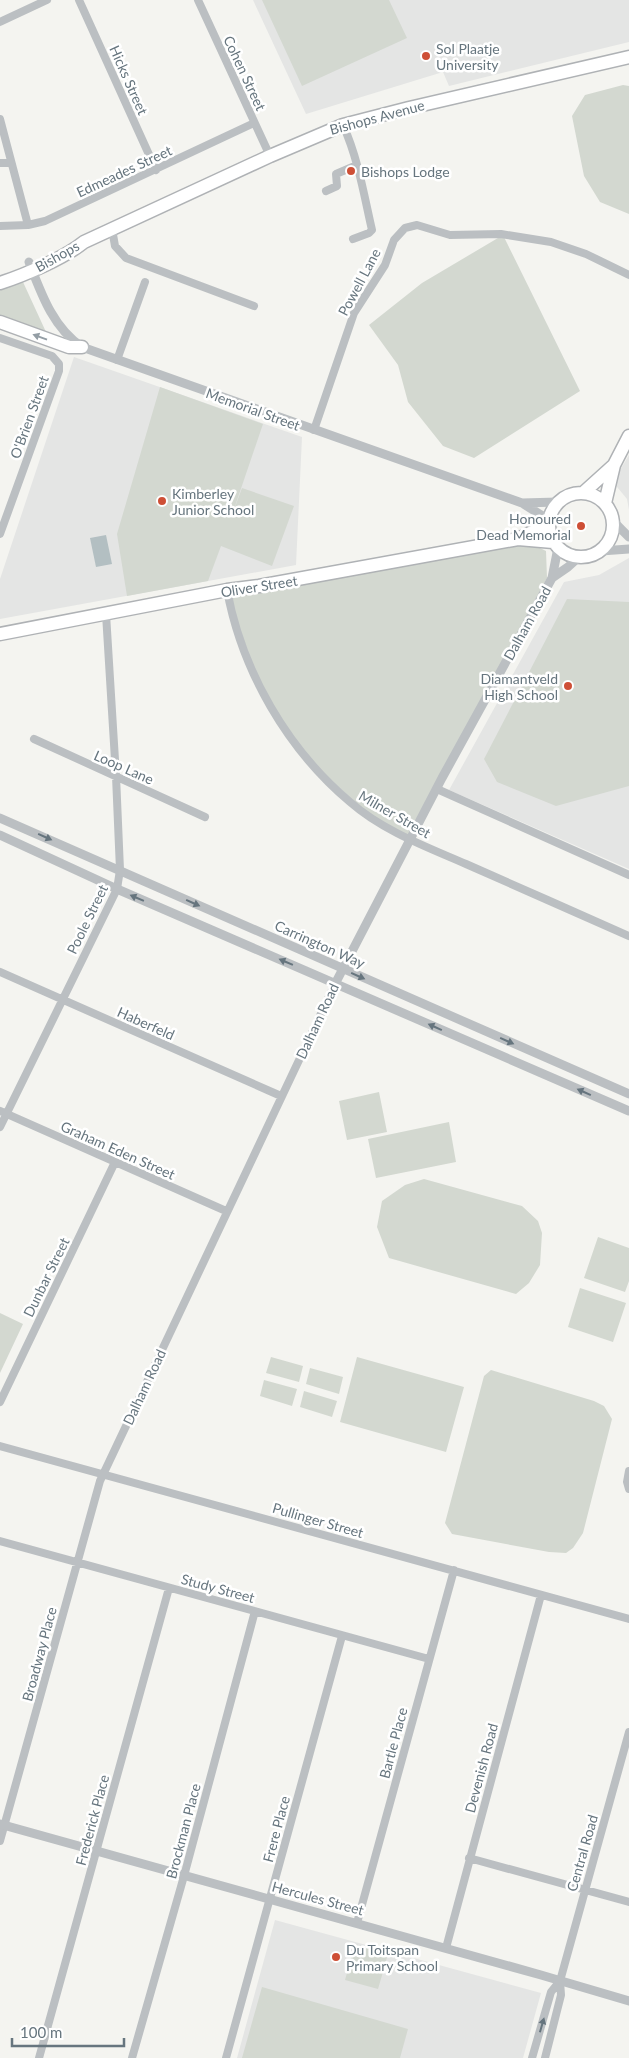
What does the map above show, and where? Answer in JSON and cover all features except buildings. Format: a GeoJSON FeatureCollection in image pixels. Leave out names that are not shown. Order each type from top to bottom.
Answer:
{"type":"FeatureCollection","features":[{"type":"Feature","properties":{"kind":"highway","name":"Bishops Avenue"},"geometry":{"type":"LineString","coordinates":[[84,242],[270,156],[343,125],[629,57]]}},
{"type":"Feature","properties":{"kind":"highway","name":"Bishops"},"geometry":{"type":"LineString","coordinates":[[25,268],[67,246],[84,242]]}},
{"type":"Feature","properties":{"kind":"highway"},"geometry":{"type":"LineString","coordinates":[[0,274],[25,268]]}},
{"type":"Feature","properties":{"kind":"highway"},"geometry":{"type":"LineString","coordinates":[[0,283],[25,268]]}},
{"type":"Feature","properties":{"kind":"highway"},"geometry":{"type":"LineString","coordinates":[[0,322],[69,347],[82,347]]}},
{"type":"Feature","properties":{"kind":"highway"},"geometry":{"type":"LineString","coordinates":[[605,503],[614,465],[629,436]]}},
{"type":"Feature","properties":{"kind":"highway"},"geometry":{"type":"LineString","coordinates":[[583,493],[614,465]]}},
{"type":"Feature","properties":{"kind":"highway"},"geometry":{"type":"LineString","coordinates":[[583,493],[591,494],[605,503],[611,512],[613,521],[610,540],[601,551],[590,556],[578,558],[570,556],[556,545],[549,522],[551,513],[558,502],[568,495],[583,493]]}},
{"type":"Feature","properties":{"kind":"highway","name":"Oliver Street"},"geometry":{"type":"LineString","coordinates":[[0,634],[227,590],[259,586],[518,539],[549,522]]}},
{"type":"Feature","properties":{"kind":"highway","name":"Oliver Street"},"geometry":{"type":"LineString","coordinates":[[518,539],[556,545]]}},
{"type":"Feature","properties":{"kind":"street"},"geometry":{"type":"LineString","coordinates":[[0,22],[47,0]]}},
{"type":"Feature","properties":{"kind":"street","name":"Hicks Street"},"geometry":{"type":"LineString","coordinates":[[79,0],[156,170]]}},
{"type":"Feature","properties":{"kind":"street","name":"Cohen Street"},"geometry":{"type":"LineString","coordinates":[[198,0],[270,156]]}},
{"type":"Feature","properties":{"kind":"street"},"geometry":{"type":"LineString","coordinates":[[0,119],[28,225]]}},
{"type":"Feature","properties":{"kind":"street","name":"Edmeades Street"},"geometry":{"type":"LineString","coordinates":[[0,226],[28,225],[65,212],[254,123]]}},
{"type":"Feature","properties":{"kind":"street"},"geometry":{"type":"LineString","coordinates":[[343,125],[357,165],[372,230],[353,239]]}},
{"type":"Feature","properties":{"kind":"street"},"geometry":{"type":"LineString","coordinates":[[0,163],[11,162]]}},
{"type":"Feature","properties":{"kind":"street"},"geometry":{"type":"LineString","coordinates":[[326,192],[337,186],[336,174],[357,165]]}},
{"type":"Feature","properties":{"kind":"street","name":"Powell Lane"},"geometry":{"type":"LineString","coordinates":[[314,430],[354,313],[385,266],[394,240],[405,228],[417,225],[450,235],[501,234],[551,242],[586,254],[629,275]]}},
{"type":"Feature","properties":{"kind":"street"},"geometry":{"type":"LineString","coordinates":[[112,229],[115,246],[126,258],[254,306]]}},
{"type":"Feature","properties":{"kind":"street","name":"Memorial Street"},"geometry":{"type":"LineString","coordinates":[[25,268],[59,326],[67,336],[82,347],[522,503],[549,522]]}},
{"type":"Feature","properties":{"kind":"street"},"geometry":{"type":"LineString","coordinates":[[117,360],[145,282]]}},
{"type":"Feature","properties":{"kind":"street","name":"O'Brien Street"},"geometry":{"type":"LineString","coordinates":[[0,338],[52,356],[59,364],[58,374],[0,534]]}},
{"type":"Feature","properties":{"kind":"street","name":"Memorial Street"},"geometry":{"type":"LineString","coordinates":[[522,503],[558,502]]}},
{"type":"Feature","properties":{"kind":"street"},"geometry":{"type":"LineString","coordinates":[[613,521],[629,537]]}},
{"type":"Feature","properties":{"kind":"street","name":"Dalham Road"},"geometry":{"type":"LineString","coordinates":[[103,1474],[342,968],[552,578],[556,545]]}},
{"type":"Feature","properties":{"kind":"street"},"geometry":{"type":"LineString","coordinates":[[601,551],[629,549]]}},
{"type":"Feature","properties":{"kind":"street","name":"Dalham Road"},"geometry":{"type":"LineString","coordinates":[[552,578],[578,558]]}},
{"type":"Feature","properties":{"kind":"street","name":"Milner Street"},"geometry":{"type":"LineString","coordinates":[[227,590],[236,628],[246,658],[260,688],[292,740],[313,765],[350,802],[367,815],[410,840],[629,936]]}},
{"type":"Feature","properties":{"kind":"street","name":"Poole Street"},"geometry":{"type":"LineString","coordinates":[[0,1127],[3,1112],[118,890],[120,870],[116,776],[106,614]]}},
{"type":"Feature","properties":{"kind":"street","name":"Loop Lane"},"geometry":{"type":"LineString","coordinates":[[34,739],[205,817]]}},
{"type":"Feature","properties":{"kind":"street"},"geometry":{"type":"LineString","coordinates":[[437,789],[629,875]]}},
{"type":"Feature","properties":{"kind":"street","name":"Carrington Way"},"geometry":{"type":"LineString","coordinates":[[0,818],[629,1094]]}},
{"type":"Feature","properties":{"kind":"street"},"geometry":{"type":"LineString","coordinates":[[0,836],[118,890],[629,1111]]}},
{"type":"Feature","properties":{"kind":"street","name":"Haberfeld"},"geometry":{"type":"LineString","coordinates":[[0,972],[281,1096]]}},
{"type":"Feature","properties":{"kind":"street","name":"Graham Eden Street"},"geometry":{"type":"LineString","coordinates":[[3,1112],[226,1212]]}},
{"type":"Feature","properties":{"kind":"street","name":"Dunbar Street"},"geometry":{"type":"LineString","coordinates":[[0,1402],[115,1162]]}},
{"type":"Feature","properties":{"kind":"street","name":"Pullinger Street"},"geometry":{"type":"LineString","coordinates":[[0,1446],[629,1619]]}},
{"type":"Feature","properties":{"kind":"street"},"geometry":{"type":"LineString","coordinates":[[629,1472],[627,1482],[629,1489]]}},
{"type":"Feature","properties":{"kind":"street","name":"Broadway Place"},"geometry":{"type":"LineString","coordinates":[[0,1841],[2,1824],[103,1474]]}},
{"type":"Feature","properties":{"kind":"street","name":"Study Street"},"geometry":{"type":"LineString","coordinates":[[0,1541],[342,1636],[429,1658]]}},
{"type":"Feature","properties":{"kind":"street","name":"Bartle Place"},"geometry":{"type":"LineString","coordinates":[[357,1923],[454,1570]]}},
{"type":"Feature","properties":{"kind":"street","name":"Frederick Place"},"geometry":{"type":"LineString","coordinates":[[39,2058],[169,1588]]}},
{"type":"Feature","properties":{"kind":"street","name":"Devenish Road"},"geometry":{"type":"LineString","coordinates":[[446,1948],[541,1595]]}},
{"type":"Feature","properties":{"kind":"street","name":"Brockman Place"},"geometry":{"type":"LineString","coordinates":[[135,2057],[255,1611]]}},
{"type":"Feature","properties":{"kind":"street","name":"Frere Place"},"geometry":{"type":"LineString","coordinates":[[226,2058],[342,1636]]}},
{"type":"Feature","properties":{"kind":"street","name":"Central Road"},"geometry":{"type":"LineString","coordinates":[[545,2058],[561,1995],[560,1981],[629,1732]]}},
{"type":"Feature","properties":{"kind":"street","name":"Hercules Street"},"geometry":{"type":"LineString","coordinates":[[2,1824],[629,2001]]}},
{"type":"Feature","properties":{"kind":"street"},"geometry":{"type":"LineString","coordinates":[[469,1858],[629,1902]]}},
{"type":"Feature","properties":{"kind":"street","name":"Central Road"},"geometry":{"type":"LineString","coordinates":[[532,2058],[551,1992],[560,1981]]}},
{"type":"Feature","properties":{"kind":"shaded area","name":"Sol Plaatje University"},"geometry":{"type":"Polygon","coordinates":[[[253,0],[629,0],[629,42],[449,86],[443,72],[306,114],[253,0]]]}},
{"type":"Feature","properties":{"kind":"shaded area"},"geometry":{"type":"Polygon","coordinates":[[[262,0],[389,0],[407,38],[302,86],[262,0]]]}},
{"type":"Feature","properties":{"kind":"shaded area"},"geometry":{"type":"Polygon","coordinates":[[[623,85],[629,86],[629,214],[600,202],[584,176],[572,116],[585,95],[623,85]]]}},
{"type":"Feature","properties":{"kind":"shaded area"},"geometry":{"type":"Polygon","coordinates":[[[503,235],[580,391],[474,458],[443,446],[408,402],[398,365],[369,325],[422,283],[503,235]]]}},
{"type":"Feature","properties":{"kind":"shaded area"},"geometry":{"type":"Polygon","coordinates":[[[16,280],[23,282],[46,332],[0,316],[0,285],[16,280]]]}},
{"type":"Feature","properties":{"kind":"shaded area","name":"Kimberley Junior School"},"geometry":{"type":"Polygon","coordinates":[[[74,357],[302,437],[296,565],[0,619],[0,579],[74,357]]]}},
{"type":"Feature","properties":{"kind":"shaded area"},"geometry":{"type":"Polygon","coordinates":[[[160,387],[263,424],[232,515],[242,488],[294,506],[272,566],[221,546],[208,581],[127,596],[117,534],[160,387]]]}},
{"type":"Feature","properties":{"kind":"shaded area"},"geometry":{"type":"Polygon","coordinates":[[[629,455],[629,510],[627,499],[613,482],[629,455]]]}},
{"type":"Feature","properties":{"kind":"shaded area"},"geometry":{"type":"Polygon","coordinates":[[[106,535],[112,564],[96,567],[90,538],[106,535]]]}},
{"type":"Feature","properties":{"kind":"shaded area"},"geometry":{"type":"Polygon","coordinates":[[[526,541],[546,551],[547,578],[410,839],[376,821],[302,754],[261,690],[229,597],[526,541]]]}},
{"type":"Feature","properties":{"kind":"shaded area","name":"Diamantveld High School"},"geometry":{"type":"Polygon","coordinates":[[[629,558],[629,869],[449,790],[564,582],[599,575],[629,558]]]}},
{"type":"Feature","properties":{"kind":"shaded area","name":"Diamantveld High School"},"geometry":{"type":"Polygon","coordinates":[[[567,599],[629,602],[629,786],[556,806],[497,782],[484,759],[567,599]]]}},
{"type":"Feature","properties":{"kind":"shaded area"},"geometry":{"type":"Polygon","coordinates":[[[379,1092],[387,1132],[347,1140],[339,1101],[379,1092]]]}},
{"type":"Feature","properties":{"kind":"shaded area"},"geometry":{"type":"Polygon","coordinates":[[[449,1122],[456,1162],[376,1178],[368,1139],[449,1122]]]}},
{"type":"Feature","properties":{"kind":"shaded area"},"geometry":{"type":"Polygon","coordinates":[[[424,1179],[522,1206],[538,1221],[542,1233],[540,1265],[529,1283],[516,1294],[389,1258],[377,1227],[382,1201],[405,1185],[424,1179]]]}},
{"type":"Feature","properties":{"kind":"shaded area"},"geometry":{"type":"Polygon","coordinates":[[[598,1237],[629,1248],[629,1281],[625,1292],[584,1278],[598,1237]]]}},
{"type":"Feature","properties":{"kind":"shaded area"},"geometry":{"type":"Polygon","coordinates":[[[580,1288],[626,1303],[613,1342],[568,1327],[580,1288]]]}},
{"type":"Feature","properties":{"kind":"shaded area"},"geometry":{"type":"Polygon","coordinates":[[[0,1313],[23,1324],[0,1373],[0,1313]]]}},
{"type":"Feature","properties":{"kind":"shaded area"},"geometry":{"type":"Polygon","coordinates":[[[271,1357],[303,1366],[299,1382],[266,1373],[271,1357]]]}},
{"type":"Feature","properties":{"kind":"shaded area"},"geometry":{"type":"Polygon","coordinates":[[[357,1357],[464,1387],[446,1452],[340,1422],[357,1357]]]}},
{"type":"Feature","properties":{"kind":"shaded area"},"geometry":{"type":"Polygon","coordinates":[[[310,1368],[343,1377],[339,1394],[306,1384],[310,1368]]]}},
{"type":"Feature","properties":{"kind":"shaded area"},"geometry":{"type":"Polygon","coordinates":[[[491,1370],[594,1401],[604,1406],[612,1419],[583,1533],[573,1548],[566,1553],[549,1552],[452,1534],[445,1523],[484,1376],[491,1370]]]}},
{"type":"Feature","properties":{"kind":"shaded area"},"geometry":{"type":"Polygon","coordinates":[[[264,1380],[297,1389],[292,1406],[260,1396],[264,1380]]]}},
{"type":"Feature","properties":{"kind":"shaded area"},"geometry":{"type":"Polygon","coordinates":[[[304,1391],[337,1401],[332,1417],[300,1407],[304,1391]]]}},
{"type":"Feature","properties":{"kind":"shaded area","name":"Du Toitspan Primary School"},"geometry":{"type":"Polygon","coordinates":[[[275,1920],[541,1993],[523,2058],[237,2058],[275,1920]]]}},
{"type":"Feature","properties":{"kind":"shaded area"},"geometry":{"type":"Polygon","coordinates":[[[355,1944],[388,1954],[383,1971],[350,1961],[355,1944]]]}},
{"type":"Feature","properties":{"kind":"shaded area"},"geometry":{"type":"Polygon","coordinates":[[[350,1962],[383,1972],[378,1989],[345,1980],[350,1962]]]}},
{"type":"Feature","properties":{"kind":"shaded area"},"geometry":{"type":"Polygon","coordinates":[[[262,1987],[408,2029],[400,2058],[242,2058],[262,1987]]]}},
{"type":"Feature","properties":{"kind":"place","name":"Sol Plaatje University"},"geometry":{"type":"Point","coordinates":[426,56]}},
{"type":"Feature","properties":{"kind":"place","name":"Bishops Lodge"},"geometry":{"type":"Point","coordinates":[351,171]}},
{"type":"Feature","properties":{"kind":"place","name":"Kimberley Junior School"},"geometry":{"type":"Point","coordinates":[162,501]}},
{"type":"Feature","properties":{"kind":"place","name":"Honoured Dead Memorial"},"geometry":{"type":"Point","coordinates":[581,526]}},
{"type":"Feature","properties":{"kind":"place","name":"Diamantveld High School"},"geometry":{"type":"Point","coordinates":[568,686]}},
{"type":"Feature","properties":{"kind":"place","name":"Du Toitspan Primary School"},"geometry":{"type":"Point","coordinates":[336,1957]}}]}
